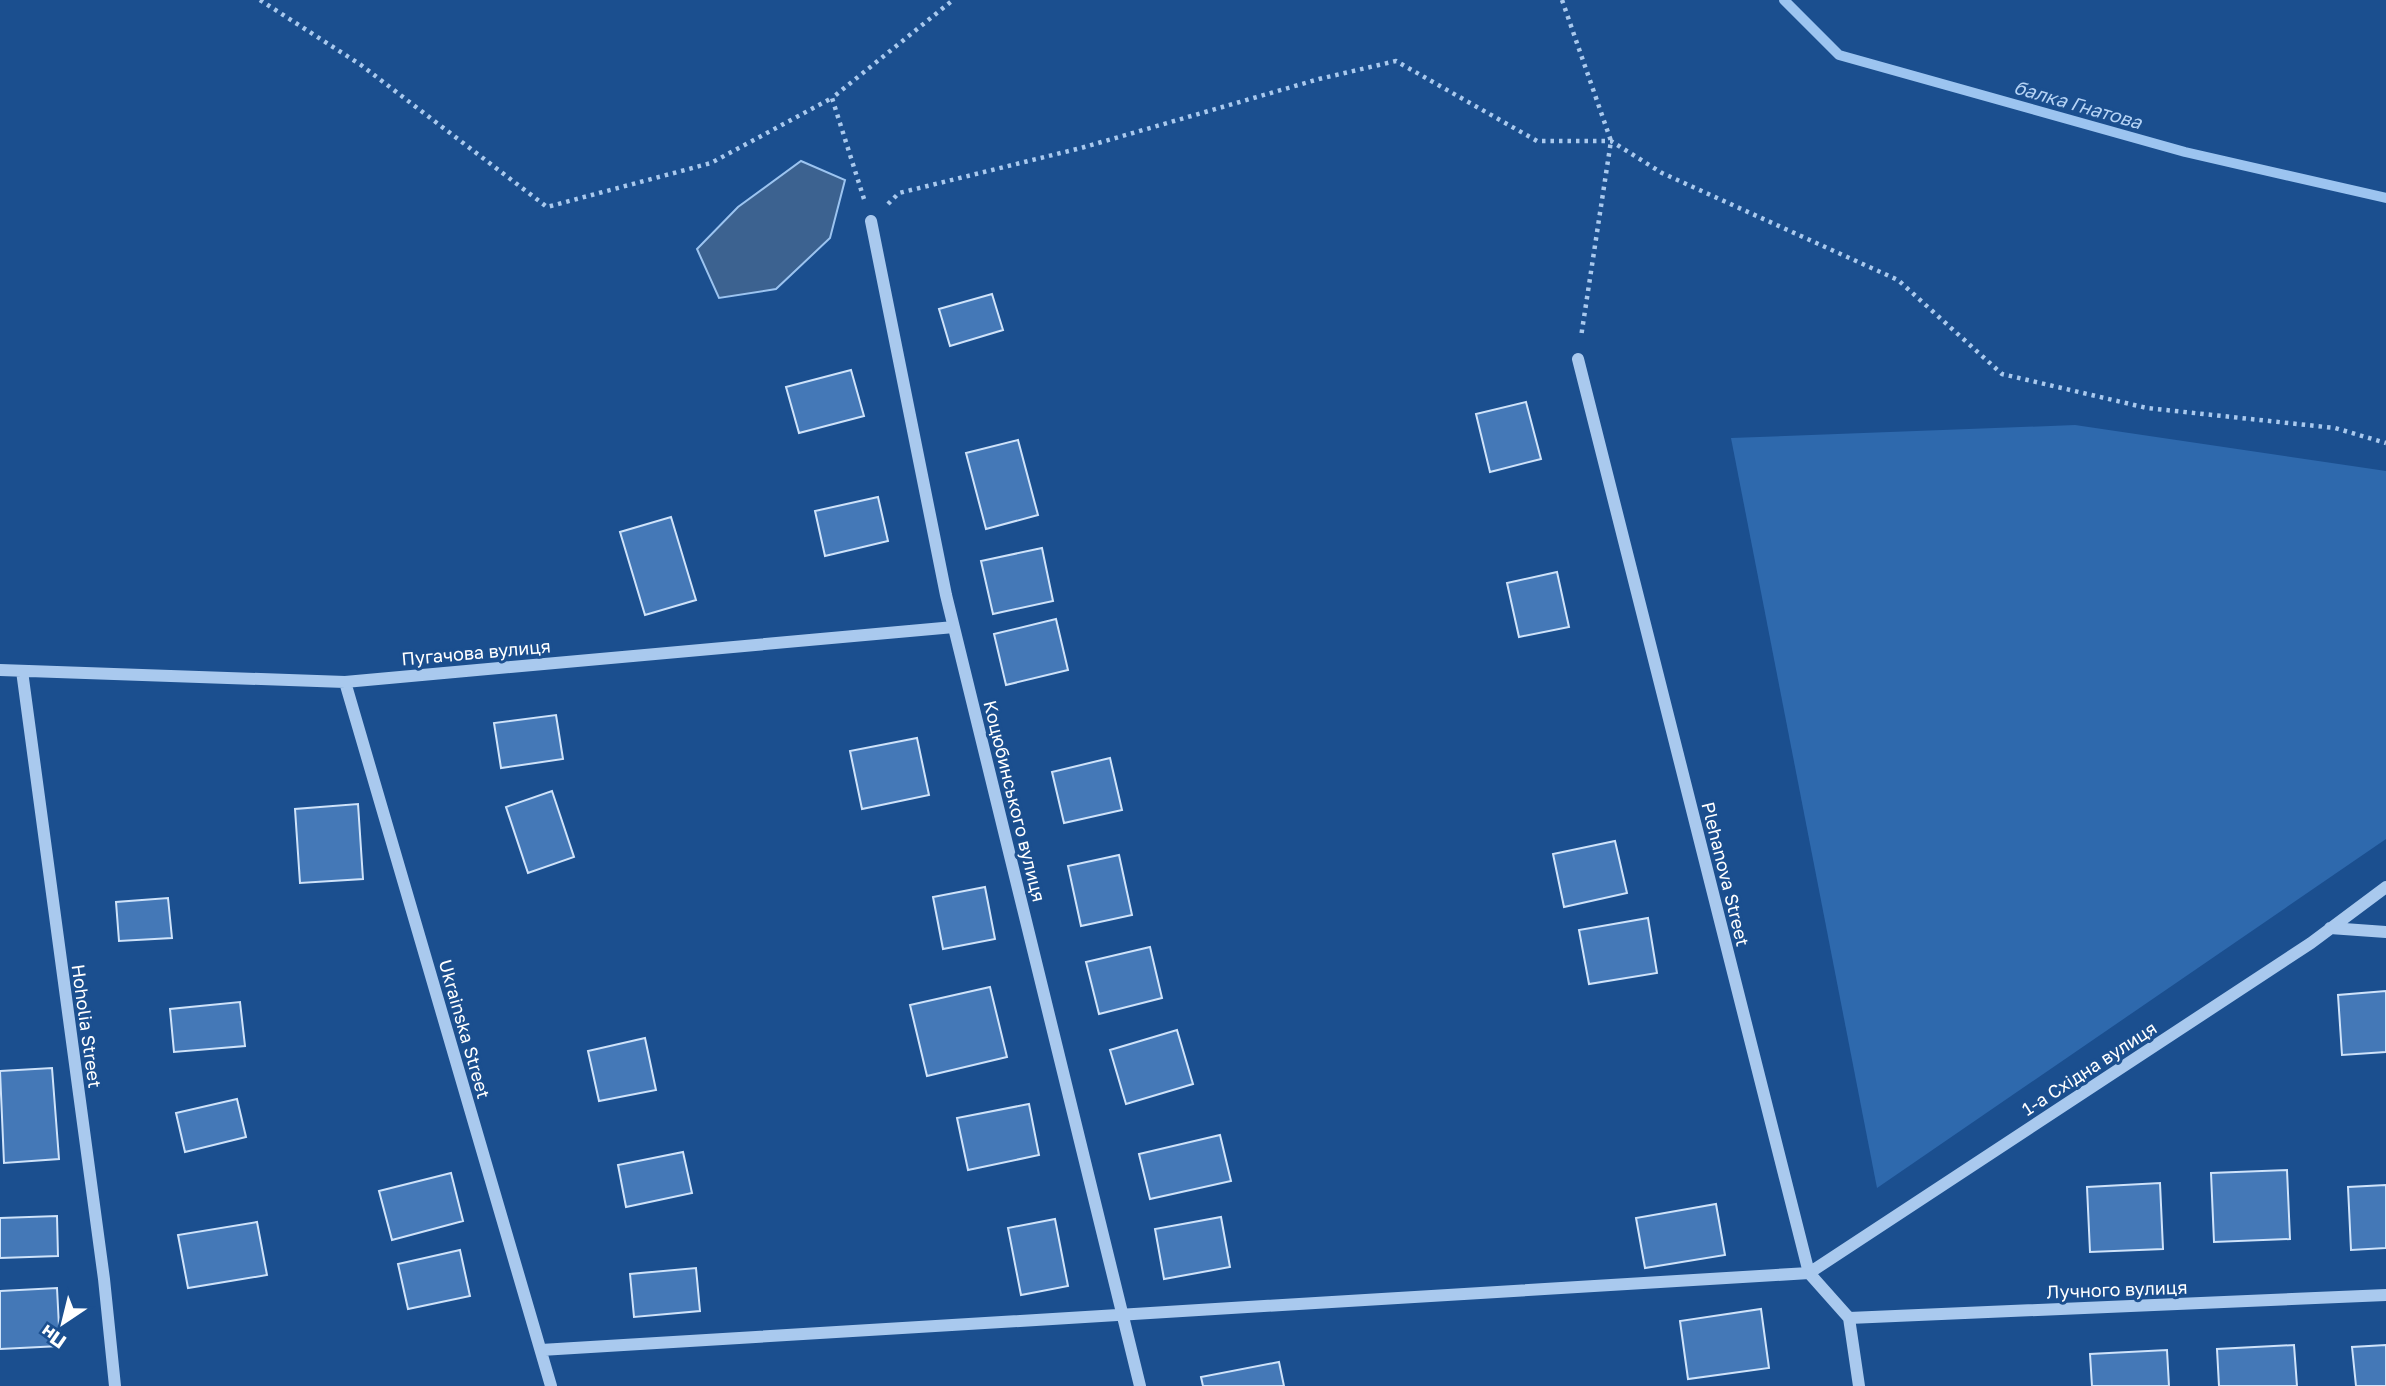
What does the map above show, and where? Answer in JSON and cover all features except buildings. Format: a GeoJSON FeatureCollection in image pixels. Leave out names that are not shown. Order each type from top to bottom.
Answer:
{"type":"FeatureCollection","features":[{"type":"Feature","properties":{"kind":"street","name":"Коцюбинського вулиця"},"geometry":{"type":"LineString","coordinates":[[870,221],[954,627],[1140,1386]]}},
{"type":"Feature","properties":{"kind":"street","name":"Plehanova Street"},"geometry":{"type":"LineString","coordinates":[[1578,359],[1809,1273],[1849,1318]]}},
{"type":"Feature","properties":{"kind":"street","name":"Пугачова вулиця"},"geometry":{"type":"LineString","coordinates":[[0,670],[345,682],[954,627]]}},
{"type":"Feature","properties":{"kind":"street","name":"Hoholia Street"},"geometry":{"type":"LineString","coordinates":[[22,671],[104,1279],[115,1386]]}},
{"type":"Feature","properties":{"kind":"street","name":"Ukrainska Street"},"geometry":{"type":"LineString","coordinates":[[345,682],[551,1386]]}},
{"type":"Feature","properties":{"kind":"street","name":"1-а Східна вулиця"},"geometry":{"type":"LineString","coordinates":[[1809,1273],[2330,929],[2386,887]]}},
{"type":"Feature","properties":{"kind":"street"},"geometry":{"type":"LineString","coordinates":[[2330,929],[2386,932]]}},
{"type":"Feature","properties":{"kind":"street"},"geometry":{"type":"LineString","coordinates":[[541,1350],[1123,1312],[1809,1273]]}},
{"type":"Feature","properties":{"kind":"street","name":"Лучного вулиця"},"geometry":{"type":"LineString","coordinates":[[1849,1318],[2386,1295]]}},
{"type":"Feature","properties":{"kind":"street"},"geometry":{"type":"LineString","coordinates":[[1849,1318],[1860,1386]]}},
{"type":"Feature","properties":{"kind":"path"},"geometry":{"type":"LineString","coordinates":[[260,0],[361,65],[547,207],[711,163],[832,98],[953,0]]}},
{"type":"Feature","properties":{"kind":"path"},"geometry":{"type":"LineString","coordinates":[[1562,0],[1611,141],[1578,359]]}},
{"type":"Feature","properties":{"kind":"path"},"geometry":{"type":"LineString","coordinates":[[832,98],[870,221],[899,193],[1081,148],[1319,79],[1396,61],[1537,141],[1611,141],[1662,173],[1898,280],[2002,374],[2147,408],[2335,428],[2386,443]]}},
{"type":"Feature","properties":{"kind":"shaded area"},"geometry":{"type":"Polygon","coordinates":[[[801,161],[845,180],[830,238],[776,289],[719,298],[697,249],[738,207],[801,161]]]}},
{"type":"Feature","properties":{"kind":"shaded area"},"geometry":{"type":"Polygon","coordinates":[[[2075,425],[2386,471],[2386,839],[1877,1188],[1731,438],[2075,425]]]}},
{"type":"Feature","properties":{"kind":"waterway","name":"балка Гнатова"},"geometry":{"type":"LineString","coordinates":[[1784,0],[1839,55],[2185,152],[2386,198]]}}]}
